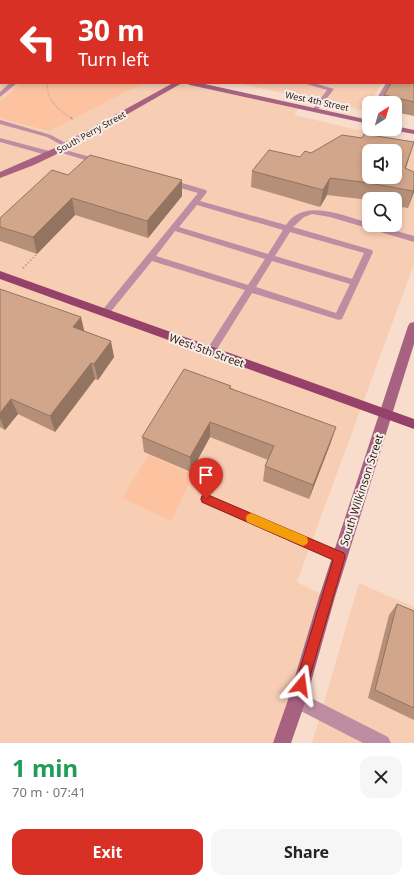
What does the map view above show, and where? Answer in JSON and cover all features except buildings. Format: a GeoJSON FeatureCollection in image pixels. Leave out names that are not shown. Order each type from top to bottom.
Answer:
{"type":"FeatureCollection","features":[{"type":"Feature","properties":{"kind":"main road","name":"West 5th Street"},"geometry":{"type":"LineString","coordinates":[[0,275],[414,424]]}},
{"type":"Feature","properties":{"kind":"street","name":"South Perry Street"},"geometry":{"type":"LineString","coordinates":[[0,175],[32,163],[67,146],[176,84]]}},
{"type":"Feature","properties":{"kind":"street","name":"West 4th Street"},"geometry":{"type":"LineString","coordinates":[[195,84],[362,119]]}},
{"type":"Feature","properties":{"kind":"street"},"geometry":{"type":"LineString","coordinates":[[402,129],[414,132]]}},
{"type":"Feature","properties":{"kind":"street"},"geometry":{"type":"LineString","coordinates":[[0,184],[32,163]]}},
{"type":"Feature","properties":{"kind":"street","name":"South Wilkinson Street"},"geometry":{"type":"LineString","coordinates":[[282,743],[297,700],[340,557],[414,326]]}},
{"type":"Feature","properties":{"kind":"street"},"geometry":{"type":"LineString","coordinates":[[297,700],[382,743]]}},
{"type":"Feature","properties":{"kind":"lane"},"geometry":{"type":"LineString","coordinates":[[0,95],[13,84]]}},
{"type":"Feature","properties":{"kind":"lane"},"geometry":{"type":"LineString","coordinates":[[310,84],[331,89],[315,110]]}},
{"type":"Feature","properties":{"kind":"lane"},"geometry":{"type":"LineString","coordinates":[[381,96],[388,84]]}},
{"type":"Feature","properties":{"kind":"lane"},"geometry":{"type":"LineString","coordinates":[[0,122],[49,136],[67,146]]}},
{"type":"Feature","properties":{"kind":"lane"},"geometry":{"type":"LineString","coordinates":[[0,140],[50,154]]}},
{"type":"Feature","properties":{"kind":"lane"},"geometry":{"type":"LineString","coordinates":[[58,150],[105,164]]}},
{"type":"Feature","properties":{"kind":"lane"},"geometry":{"type":"LineString","coordinates":[[105,313],[203,192],[161,180]]}},
{"type":"Feature","properties":{"kind":"lane"},"geometry":{"type":"LineString","coordinates":[[150,257],[339,317],[369,252],[195,202]]}},
{"type":"Feature","properties":{"kind":"lane"},"geometry":{"type":"LineString","coordinates":[[211,351],[287,229],[300,215],[312,212],[331,214],[414,239]]}},
{"type":"Feature","properties":{"kind":"lane"},"geometry":{"type":"LineString","coordinates":[[173,228],[355,283]]}},
{"type":"Feature","properties":{"kind":"lane"},"geometry":{"type":"LineString","coordinates":[[206,499],[340,557]]}},
{"type":"Feature","properties":{"kind":"path"},"geometry":{"type":"LineString","coordinates":[[47,84],[48,95],[52,102],[59,110],[73,119]]}},
{"type":"Feature","properties":{"kind":"shaded area"},"geometry":{"type":"Polygon","coordinates":[[[0,84],[195,84],[300,107],[294,115],[362,131],[362,136],[384,136],[414,143],[414,264],[297,582],[327,597],[282,743],[0,743],[0,84]]]}},
{"type":"Feature","properties":{"kind":"shaded area"},"geometry":{"type":"Polygon","coordinates":[[[22,84],[141,84],[49,131],[0,118],[0,102],[22,84]]]}},
{"type":"Feature","properties":{"kind":"shaded area"},"geometry":{"type":"Polygon","coordinates":[[[242,84],[381,84],[374,96],[362,96],[362,110],[242,84]]]}},
{"type":"Feature","properties":{"kind":"shaded area"},"geometry":{"type":"Polygon","coordinates":[[[149,455],[193,475],[171,521],[122,498],[149,455]]]}},
{"type":"Feature","properties":{"kind":"shaded area"},"geometry":{"type":"Polygon","coordinates":[[[359,583],[414,607],[414,743],[312,743],[359,583]]]}},
{"type":"Feature","properties":{"kind":"slow traffic"},"geometry":{"type":"LineString","coordinates":[[251,518],[303,541]]}},
{"type":"Feature","properties":{"kind":"route"},"geometry":{"type":"LineString","coordinates":[[206,499],[340,557],[301,685]]}}]}
